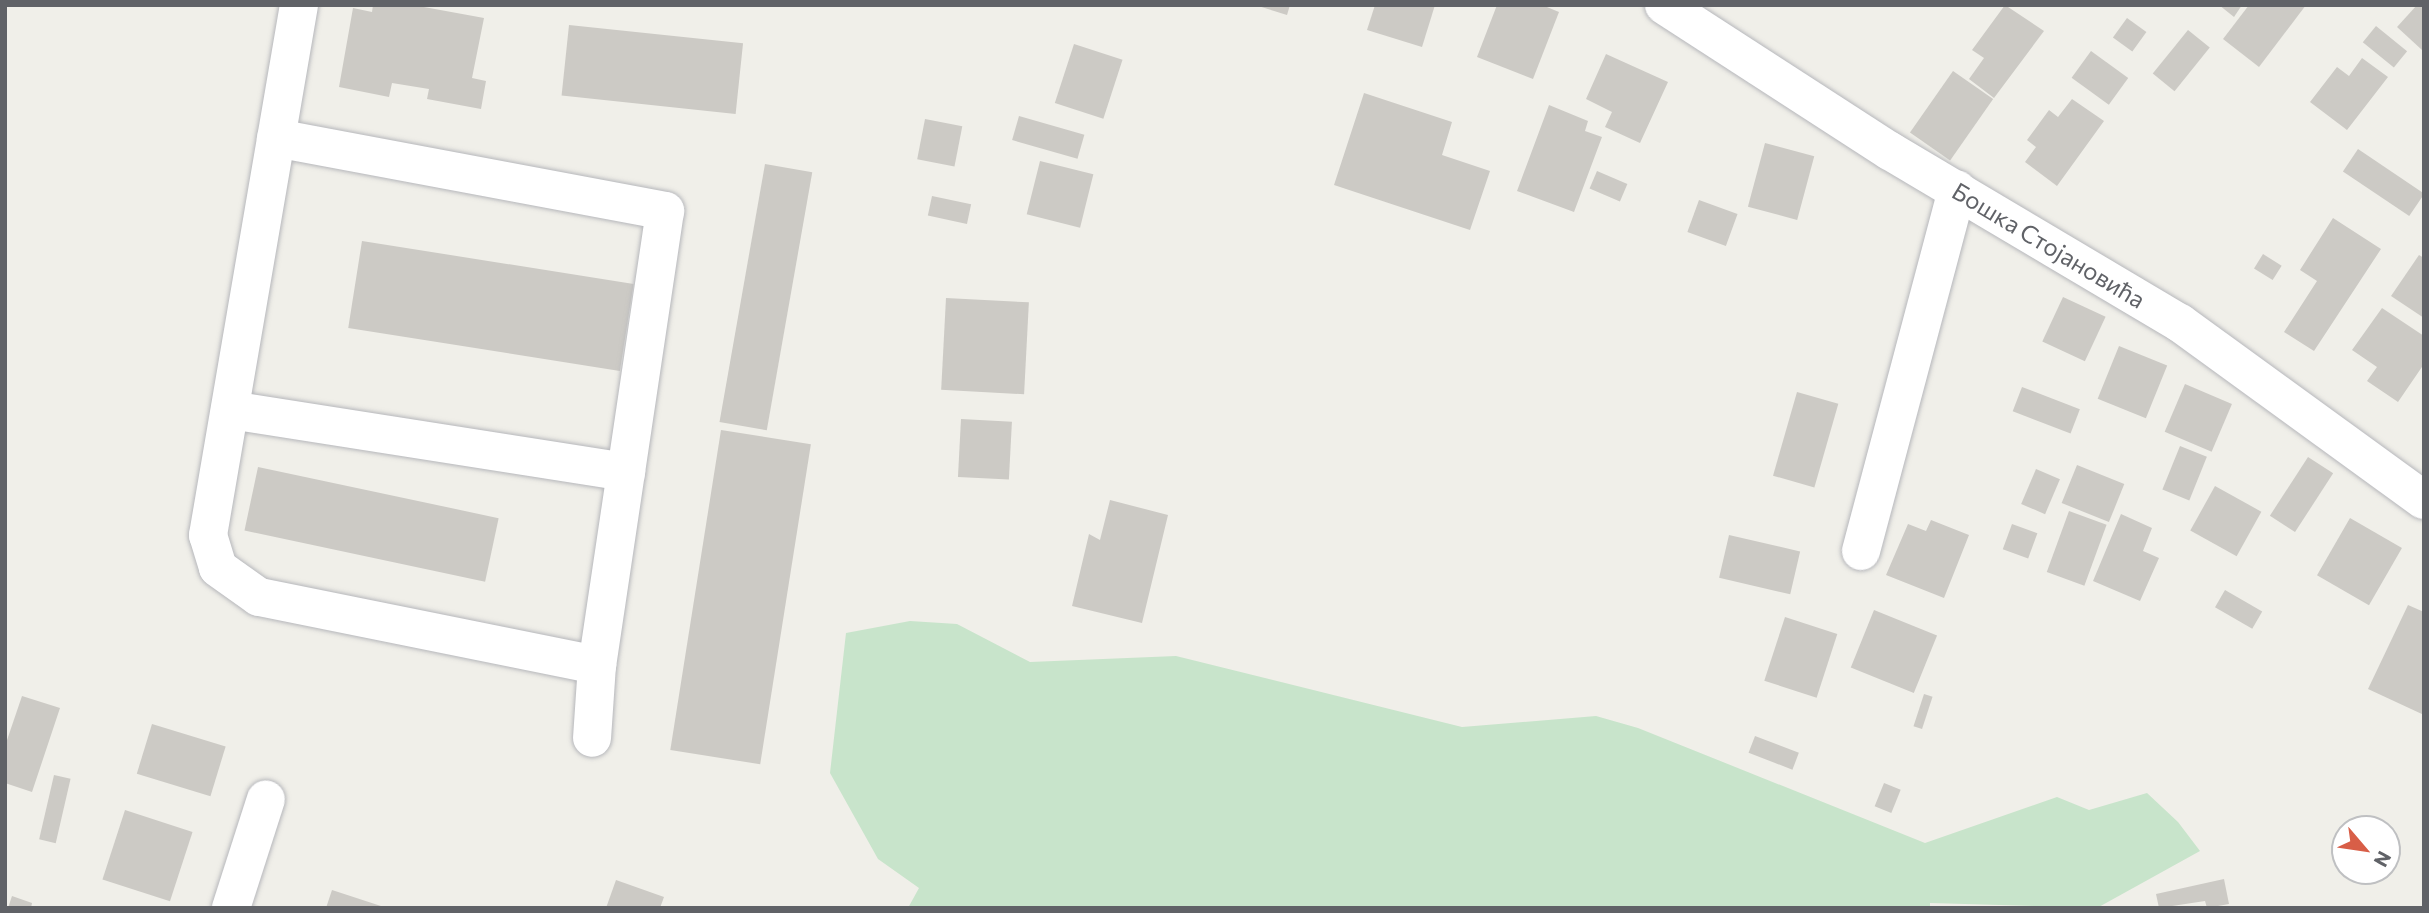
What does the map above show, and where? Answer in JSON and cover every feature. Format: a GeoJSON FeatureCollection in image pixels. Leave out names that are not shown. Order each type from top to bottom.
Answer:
{"type":"FeatureCollection","features":[{"type":"Feature","properties":{"kind":"street"},"geometry":{"type":"LineString","coordinates":[[299,5],[208,535],[218,568],[259,597],[597,665]]}},
{"type":"Feature","properties":{"kind":"street","name":"Бошка Стојановића"},"geometry":{"type":"LineString","coordinates":[[1664,5],[1957,190],[2179,323],[2424,500]]}},
{"type":"Feature","properties":{"kind":"street"},"geometry":{"type":"LineString","coordinates":[[276,138],[665,211],[597,665],[592,738]]}},
{"type":"Feature","properties":{"kind":"street"},"geometry":{"type":"LineString","coordinates":[[1861,551],[1957,190]]}},
{"type":"Feature","properties":{"kind":"street"},"geometry":{"type":"LineString","coordinates":[[230,410],[626,472]]}},
{"type":"Feature","properties":{"kind":"street"},"geometry":{"type":"LineString","coordinates":[[231,908],[266,799]]}},
{"type":"Feature","properties":{"kind":"green space"},"geometry":{"type":"Polygon","coordinates":[[[910,621],[957,624],[1030,662],[1176,656],[1462,727],[1596,716],[1638,728],[1925,843],[2057,797],[2089,810],[2147,793],[2178,822],[2200,851],[2097,908],[1930,903],[1930,908],[908,908],[919,888],[878,859],[830,773],[846,633],[910,621]]]}},
{"type":"Feature","properties":{"kind":"building"},"geometry":{"type":"Polygon","coordinates":[[[373,5],[413,5],[484,18],[472,78],[486,81],[481,109],[427,99],[429,89],[392,83],[389,97],[339,87],[353,8],[372,12],[373,5]]]}},
{"type":"Feature","properties":{"kind":"building"},"geometry":{"type":"Polygon","coordinates":[[[1255,5],[1290,5],[1287,15],[1255,5]]]}},
{"type":"Feature","properties":{"kind":"building"},"geometry":{"type":"Polygon","coordinates":[[[1375,5],[1435,5],[1422,47],[1367,30],[1375,5]]]}},
{"type":"Feature","properties":{"kind":"building"},"geometry":{"type":"Polygon","coordinates":[[[1497,5],[1542,5],[1559,12],[1533,79],[1477,57],[1497,5]]]}},
{"type":"Feature","properties":{"kind":"building"},"geometry":{"type":"Polygon","coordinates":[[[2005,5],[2044,31],[1994,98],[1969,79],[1984,58],[1972,50],[2005,5]]]}},
{"type":"Feature","properties":{"kind":"building"},"geometry":{"type":"Polygon","coordinates":[[[2219,5],[2242,5],[2234,17],[2219,5]]]}},
{"type":"Feature","properties":{"kind":"building"},"geometry":{"type":"Polygon","coordinates":[[[2249,5],[2306,5],[2259,67],[2223,39],[2249,5]]]}},
{"type":"Feature","properties":{"kind":"building"},"geometry":{"type":"Polygon","coordinates":[[[2417,5],[2424,5],[2422,50],[2397,27],[2417,5]]]}},
{"type":"Feature","properties":{"kind":"building"},"geometry":{"type":"Polygon","coordinates":[[[2127,18],[2146,32],[2132,52],[2113,37],[2127,18]]]}},
{"type":"Feature","properties":{"kind":"building"},"geometry":{"type":"Polygon","coordinates":[[[569,25],[743,43],[736,114],[562,96],[569,25]]]}},
{"type":"Feature","properties":{"kind":"building"},"geometry":{"type":"Polygon","coordinates":[[[2376,26],[2407,51],[2394,67],[2363,42],[2376,26]]]}},
{"type":"Feature","properties":{"kind":"building"},"geometry":{"type":"Polygon","coordinates":[[[2188,30],[2210,48],[2175,91],[2153,74],[2188,30]]]}},
{"type":"Feature","properties":{"kind":"building"},"geometry":{"type":"Polygon","coordinates":[[[1074,44],[1123,60],[1103,119],[1055,103],[1074,44]]]}},
{"type":"Feature","properties":{"kind":"building"},"geometry":{"type":"Polygon","coordinates":[[[2091,51],[2128,78],[2109,105],[2072,78],[2091,51]]]}},
{"type":"Feature","properties":{"kind":"building"},"geometry":{"type":"Polygon","coordinates":[[[1606,54],[1668,82],[1640,143],[1605,127],[1612,112],[1586,99],[1606,54]]]}},
{"type":"Feature","properties":{"kind":"building"},"geometry":{"type":"Polygon","coordinates":[[[2362,58],[2388,77],[2347,130],[2310,102],[2337,67],[2349,76],[2362,58]]]}},
{"type":"Feature","properties":{"kind":"building"},"geometry":{"type":"Polygon","coordinates":[[[1953,71],[1993,99],[1950,161],[1910,132],[1953,71]]]}},
{"type":"Feature","properties":{"kind":"building"},"geometry":{"type":"Polygon","coordinates":[[[1364,93],[1452,122],[1442,155],[1490,171],[1470,230],[1334,185],[1364,93]]]}},
{"type":"Feature","properties":{"kind":"building"},"geometry":{"type":"Polygon","coordinates":[[[2072,99],[2104,121],[2057,186],[2025,162],[2036,147],[2027,140],[2049,110],[2058,117],[2072,99]]]}},
{"type":"Feature","properties":{"kind":"building"},"geometry":{"type":"Polygon","coordinates":[[[1549,105],[1588,121],[1585,131],[1602,137],[1574,212],[1517,191],[1549,105]]]}},
{"type":"Feature","properties":{"kind":"building"},"geometry":{"type":"Polygon","coordinates":[[[1019,116],[1084,135],[1077,159],[1012,140],[1019,116]]]}},
{"type":"Feature","properties":{"kind":"building"},"geometry":{"type":"Polygon","coordinates":[[[925,119],[962,126],[954,166],[917,159],[925,119]]]}},
{"type":"Feature","properties":{"kind":"building"},"geometry":{"type":"Polygon","coordinates":[[[1765,143],[1814,156],[1797,220],[1748,207],[1765,143]]]}},
{"type":"Feature","properties":{"kind":"building"},"geometry":{"type":"Polygon","coordinates":[[[2358,149],[2424,194],[2409,216],[2343,171],[2358,149]]]}},
{"type":"Feature","properties":{"kind":"building"},"geometry":{"type":"Polygon","coordinates":[[[1040,161],[1093,174],[1080,228],[1027,214],[1040,161]]]}},
{"type":"Feature","properties":{"kind":"building"},"geometry":{"type":"Polygon","coordinates":[[[765,164],[812,172],[767,430],[720,422],[765,164]]]}},
{"type":"Feature","properties":{"kind":"building"},"geometry":{"type":"Polygon","coordinates":[[[1597,171],[1627,184],[1620,201],[1590,188],[1597,171]]]}},
{"type":"Feature","properties":{"kind":"building"},"geometry":{"type":"Polygon","coordinates":[[[932,196],[971,204],[967,224],[928,216],[932,196]]]}},
{"type":"Feature","properties":{"kind":"building"},"geometry":{"type":"Polygon","coordinates":[[[1699,200],[1738,214],[1726,246],[1687,232],[1699,200]]]}},
{"type":"Feature","properties":{"kind":"building"},"geometry":{"type":"Polygon","coordinates":[[[2333,218],[2381,249],[2314,351],[2284,332],[2317,281],[2300,270],[2333,218]]]}},
{"type":"Feature","properties":{"kind":"building"},"geometry":{"type":"Polygon","coordinates":[[[362,241],[634,284],[620,371],[348,328],[362,241]]]}},
{"type":"Feature","properties":{"kind":"building"},"geometry":{"type":"Polygon","coordinates":[[[2263,254],[2282,266],[2273,280],[2254,268],[2263,254]]]}},
{"type":"Feature","properties":{"kind":"building"},"geometry":{"type":"Polygon","coordinates":[[[2419,255],[2424,258],[2424,318],[2391,296],[2419,255]]]}},
{"type":"Feature","properties":{"kind":"building"},"geometry":{"type":"Polygon","coordinates":[[[2063,297],[2106,317],[2085,361],[2042,341],[2063,297]]]}},
{"type":"Feature","properties":{"kind":"building"},"geometry":{"type":"Polygon","coordinates":[[[946,298],[1029,302],[1024,394],[941,390],[946,298]]]}},
{"type":"Feature","properties":{"kind":"building"},"geometry":{"type":"Polygon","coordinates":[[[2382,308],[2424,336],[2424,364],[2398,402],[2367,381],[2377,367],[2352,350],[2382,308]]]}},
{"type":"Feature","properties":{"kind":"building"},"geometry":{"type":"Polygon","coordinates":[[[2119,346],[2167,365],[2146,418],[2098,399],[2119,346]]]}},
{"type":"Feature","properties":{"kind":"building"},"geometry":{"type":"Polygon","coordinates":[[[2185,384],[2232,404],[2212,452],[2165,432],[2185,384]]]}},
{"type":"Feature","properties":{"kind":"building"},"geometry":{"type":"Polygon","coordinates":[[[2022,387],[2080,409],[2071,433],[2013,411],[2022,387]]]}},
{"type":"Feature","properties":{"kind":"building"},"geometry":{"type":"Polygon","coordinates":[[[1797,392],[1838,404],[1814,487],[1773,476],[1797,392]]]}},
{"type":"Feature","properties":{"kind":"building"},"geometry":{"type":"Polygon","coordinates":[[[961,419],[1012,422],[1009,480],[958,477],[961,419]]]}},
{"type":"Feature","properties":{"kind":"building"},"geometry":{"type":"Polygon","coordinates":[[[721,430],[811,444],[760,764],[670,750],[721,430]]]}},
{"type":"Feature","properties":{"kind":"building"},"geometry":{"type":"Polygon","coordinates":[[[2180,446],[2207,457],[2189,500],[2162,490],[2180,446]]]}},
{"type":"Feature","properties":{"kind":"building"},"geometry":{"type":"Polygon","coordinates":[[[2308,457],[2333,473],[2295,532],[2270,516],[2308,457]]]}},
{"type":"Feature","properties":{"kind":"building"},"geometry":{"type":"Polygon","coordinates":[[[2077,465],[2124,484],[2109,522],[2062,503],[2077,465]]]}},
{"type":"Feature","properties":{"kind":"building"},"geometry":{"type":"Polygon","coordinates":[[[258,467],[499,518],[485,582],[244,531],[258,467]]]}},
{"type":"Feature","properties":{"kind":"building"},"geometry":{"type":"Polygon","coordinates":[[[2036,469],[2060,479],[2045,514],[2021,504],[2036,469]]]}},
{"type":"Feature","properties":{"kind":"building"},"geometry":{"type":"Polygon","coordinates":[[[2215,486],[2261,512],[2237,556],[2190,531],[2215,486]]]}},
{"type":"Feature","properties":{"kind":"building"},"geometry":{"type":"Polygon","coordinates":[[[1110,500],[1168,515],[1142,623],[1072,606],[1089,534],[1100,540],[1110,500]]]}},
{"type":"Feature","properties":{"kind":"building"},"geometry":{"type":"Polygon","coordinates":[[[2069,511],[2107,525],[2084,586],[2047,572],[2069,511]]]}},
{"type":"Feature","properties":{"kind":"building"},"geometry":{"type":"Polygon","coordinates":[[[2121,514],[2152,528],[2143,551],[2159,558],[2140,601],[2093,581],[2121,514]]]}},
{"type":"Feature","properties":{"kind":"building"},"geometry":{"type":"Polygon","coordinates":[[[2350,518],[2402,548],[2369,605],[2317,575],[2350,518]]]}},
{"type":"Feature","properties":{"kind":"building"},"geometry":{"type":"Polygon","coordinates":[[[1931,520],[1969,535],[1944,598],[1886,575],[1908,524],[1926,531],[1931,520]]]}},
{"type":"Feature","properties":{"kind":"building"},"geometry":{"type":"Polygon","coordinates":[[[2012,524],[2037,533],[2028,559],[2003,549],[2012,524]]]}},
{"type":"Feature","properties":{"kind":"building"},"geometry":{"type":"Polygon","coordinates":[[[1729,535],[1800,551],[1790,594],[1719,578],[1729,535]]]}},
{"type":"Feature","properties":{"kind":"building"},"geometry":{"type":"Polygon","coordinates":[[[2225,590],[2262,612],[2252,629],[2215,607],[2225,590]]]}},
{"type":"Feature","properties":{"kind":"building"},"geometry":{"type":"Polygon","coordinates":[[[2408,605],[2424,612],[2424,715],[2368,689],[2408,605]]]}},
{"type":"Feature","properties":{"kind":"building"},"geometry":{"type":"Polygon","coordinates":[[[1874,610],[1937,635],[1914,693],[1851,667],[1874,610]]]}},
{"type":"Feature","properties":{"kind":"building"},"geometry":{"type":"Polygon","coordinates":[[[1785,617],[1837,634],[1817,698],[1764,681],[1785,617]]]}},
{"type":"Feature","properties":{"kind":"building"},"geometry":{"type":"Polygon","coordinates":[[[1924,694],[1933,697],[1922,729],[1913,726],[1924,694]]]}},
{"type":"Feature","properties":{"kind":"building"},"geometry":{"type":"Polygon","coordinates":[[[22,696],[60,708],[32,792],[5,783],[5,746],[22,696]]]}},
{"type":"Feature","properties":{"kind":"building"},"geometry":{"type":"Polygon","coordinates":[[[152,724],[226,747],[210,796],[137,774],[152,724]]]}},
{"type":"Feature","properties":{"kind":"building"},"geometry":{"type":"Polygon","coordinates":[[[1755,736],[1799,753],[1792,770],[1749,753],[1755,736]]]}},
{"type":"Feature","properties":{"kind":"building"},"geometry":{"type":"Polygon","coordinates":[[[54,775],[71,779],[56,843],[39,839],[54,775]]]}},
{"type":"Feature","properties":{"kind":"building"},"geometry":{"type":"Polygon","coordinates":[[[1884,783],[1901,790],[1891,813],[1875,806],[1884,783]]]}},
{"type":"Feature","properties":{"kind":"building"},"geometry":{"type":"Polygon","coordinates":[[[125,810],[193,832],[170,901],[102,879],[125,810]]]}},
{"type":"Feature","properties":{"kind":"building"},"geometry":{"type":"Polygon","coordinates":[[[2224,879],[2229,904],[2207,908],[2205,901],[2159,908],[2156,894],[2224,879]]]}},
{"type":"Feature","properties":{"kind":"building"},"geometry":{"type":"Polygon","coordinates":[[[616,880],[664,897],[660,908],[606,908],[616,880]]]}},
{"type":"Feature","properties":{"kind":"building"},"geometry":{"type":"Polygon","coordinates":[[[332,890],[384,907],[384,908],[326,908],[332,890]]]}},
{"type":"Feature","properties":{"kind":"building"},"geometry":{"type":"Polygon","coordinates":[[[12,896],[32,903],[31,908],[8,908],[12,896]]]}}]}
